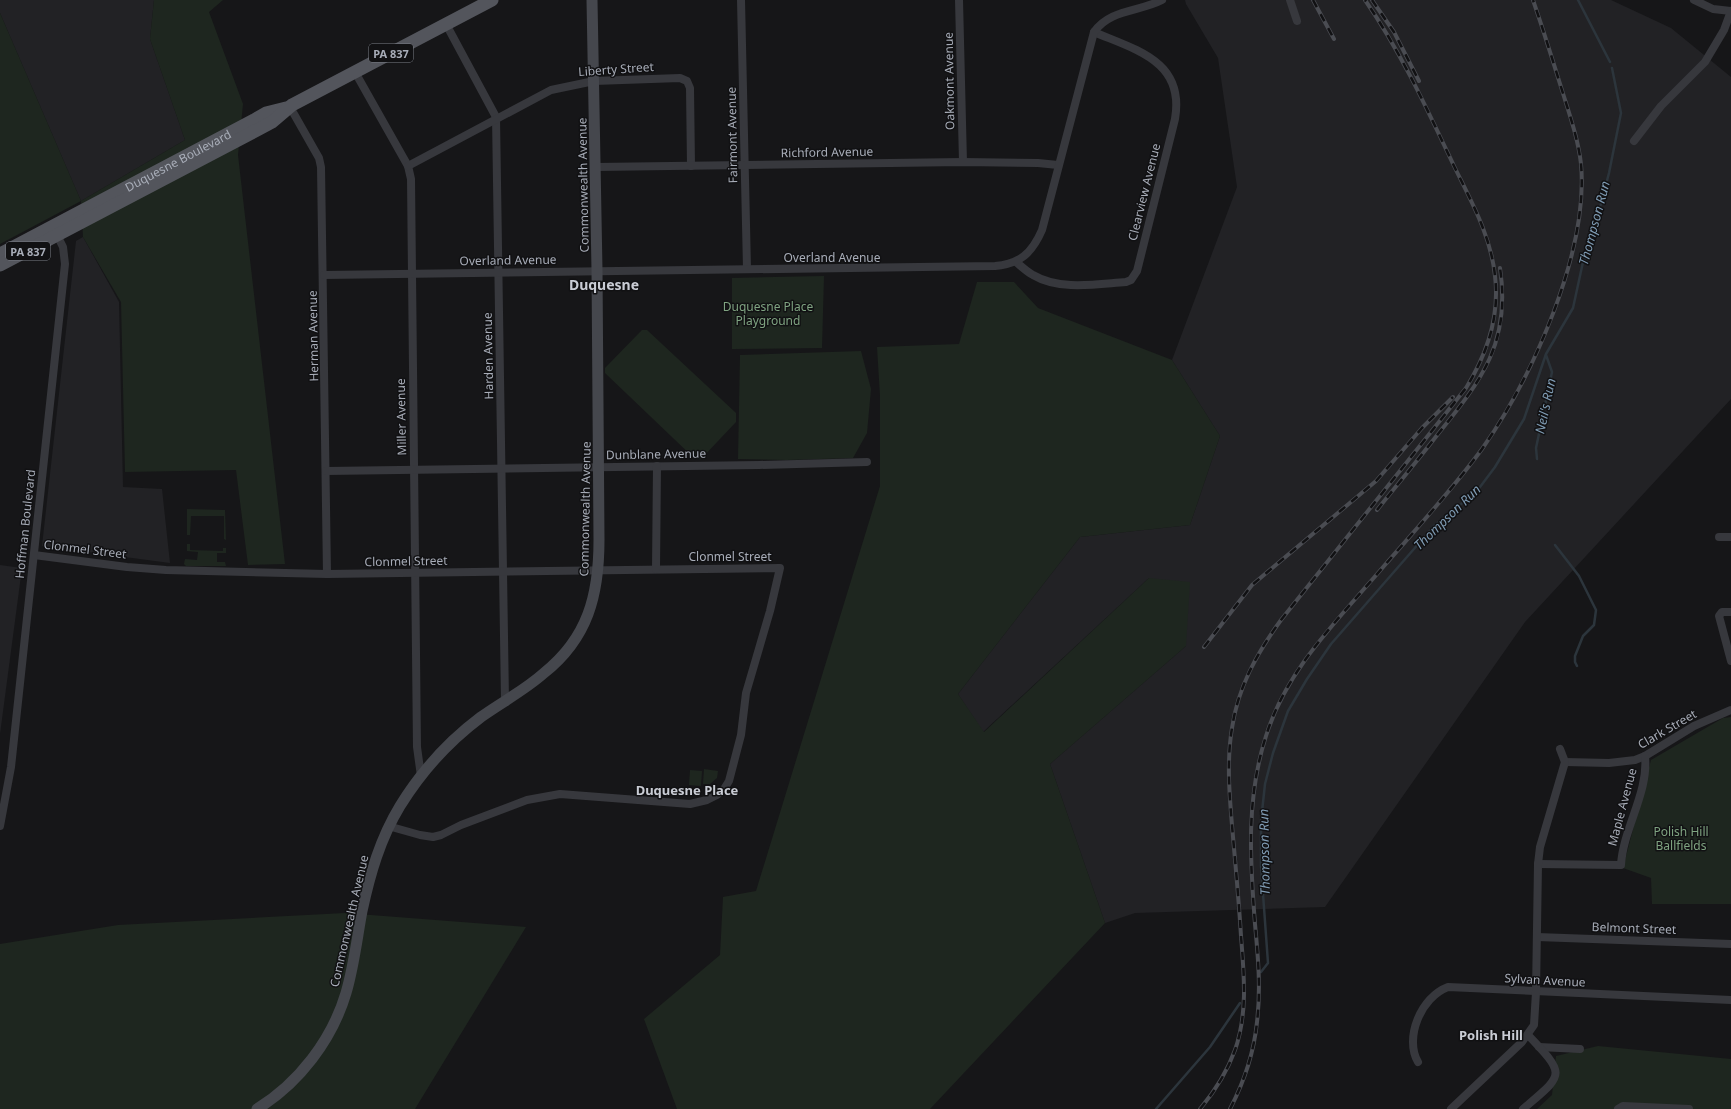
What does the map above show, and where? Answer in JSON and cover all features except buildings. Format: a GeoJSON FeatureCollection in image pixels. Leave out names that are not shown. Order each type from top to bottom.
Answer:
{"type":"FeatureCollection","features":[{"type":"Feature","properties":{"kind":"main road","name":"Duquesne Boulevard"},"geometry":{"type":"LineString","coordinates":[[55,232],[256,125],[266,113],[290,107],[492,0]]}},
{"type":"Feature","properties":{"kind":"main road","name":"PA 837"},"geometry":{"type":"LineString","coordinates":[[0,254],[55,232]]}},
{"type":"Feature","properties":{"kind":"main road","name":"PA 837"},"geometry":{"type":"LineString","coordinates":[[0,265],[55,232]]}},
{"type":"Feature","properties":{"kind":"street","name":"Commonwealth Avenue"},"geometry":{"type":"LineString","coordinates":[[257,1109],[280,1093],[300,1073],[321,1046],[338,1014],[351,972],[370,877],[388,826],[406,797],[421,776],[457,736],[482,716],[545,673],[572,645],[589,613],[596,588],[598,569],[599,467],[596,167],[592,0]]}},
{"type":"Feature","properties":{"kind":"street","name":"Fairmont Avenue"},"geometry":{"type":"LineString","coordinates":[[741,0],[747,269]]}},
{"type":"Feature","properties":{"kind":"street","name":"Oakmont Avenue"},"geometry":{"type":"LineString","coordinates":[[960,0],[963,162]]}},
{"type":"Feature","properties":{"kind":"street"},"geometry":{"type":"LineString","coordinates":[[1016,262],[1027,254],[1039,238],[1094,32],[1100,24],[1114,15],[1142,8],[1162,0]]}},
{"type":"Feature","properties":{"kind":"street"},"geometry":{"type":"LineString","coordinates":[[1290,0],[1297,21]]}},
{"type":"Feature","properties":{"kind":"street"},"geometry":{"type":"LineString","coordinates":[[1634,141],[1661,106],[1705,62],[1724,30],[1731,11],[1713,9],[1695,0]]}},
{"type":"Feature","properties":{"kind":"street","name":"Harden Avenue"},"geometry":{"type":"LineString","coordinates":[[446,24],[496,117],[500,271],[502,571],[505,701]]}},
{"type":"Feature","properties":{"kind":"street","name":"Clearview Avenue"},"geometry":{"type":"LineString","coordinates":[[1016,262],[1032,275],[1069,285],[1126,282],[1131,280],[1137,270],[1175,119],[1177,103],[1169,77],[1158,62],[1144,52],[1094,32]]}},
{"type":"Feature","properties":{"kind":"street","name":"Miller Avenue"},"geometry":{"type":"LineString","coordinates":[[355,72],[408,166],[410,179],[417,747],[421,776]]}},
{"type":"Feature","properties":{"kind":"street","name":"Liberty Street"},"geometry":{"type":"LineString","coordinates":[[408,166],[496,117],[551,90],[594,80],[680,78],[687,81],[690,88],[691,166]]}},
{"type":"Feature","properties":{"kind":"street","name":"Herman Avenue"},"geometry":{"type":"LineString","coordinates":[[290,107],[319,158],[321,167],[324,275],[327,574]]}},
{"type":"Feature","properties":{"kind":"street","name":"Richford Avenue"},"geometry":{"type":"LineString","coordinates":[[596,167],[963,162],[1038,163],[1058,165]]}},
{"type":"Feature","properties":{"kind":"street","name":"Hoffman Boulevard"},"geometry":{"type":"LineString","coordinates":[[0,826],[12,767],[65,264],[63,247],[55,232]]}},
{"type":"Feature","properties":{"kind":"street","name":"Overland Avenue"},"geometry":{"type":"LineString","coordinates":[[324,275],[500,271],[995,266],[1009,265],[1016,262]]}},
{"type":"Feature","properties":{"kind":"street","name":"Dunblane Avenue"},"geometry":{"type":"LineString","coordinates":[[326,471],[866,462]]}},
{"type":"Feature","properties":{"kind":"street"},"geometry":{"type":"LineString","coordinates":[[656,569],[657,466]]}},
{"type":"Feature","properties":{"kind":"street"},"geometry":{"type":"LineString","coordinates":[[1719,537],[1731,537]]}},
{"type":"Feature","properties":{"kind":"street","name":"Clonmel Street"},"geometry":{"type":"LineString","coordinates":[[34,555],[120,566],[166,570],[327,574],[598,569],[780,568],[767,622],[746,693],[743,724],[732,772],[724,789],[707,800],[690,804],[560,794],[527,800],[461,825],[440,835],[433,836],[420,835],[388,826]]}},
{"type":"Feature","properties":{"kind":"street"},"geometry":{"type":"LineString","coordinates":[[1731,612],[1720,614],[1719,618],[1731,661]]}},
{"type":"Feature","properties":{"kind":"street","name":"Clark Street"},"geometry":{"type":"LineString","coordinates":[[1565,762],[1626,762],[1645,756],[1694,726],[1731,710]]}},
{"type":"Feature","properties":{"kind":"street"},"geometry":{"type":"LineString","coordinates":[[1451,1109],[1528,1036],[1534,1025],[1538,864],[1540,847],[1565,762],[1560,750]]}},
{"type":"Feature","properties":{"kind":"street","name":"Maple Avenue"},"geometry":{"type":"LineString","coordinates":[[1538,864],[1620,865],[1623,849],[1645,772],[1645,756]]}},
{"type":"Feature","properties":{"kind":"street","name":"Belmont Street"},"geometry":{"type":"LineString","coordinates":[[1537,937],[1731,944]]}},
{"type":"Feature","properties":{"kind":"street","name":"Sylvan Avenue"},"geometry":{"type":"LineString","coordinates":[[1418,1062],[1413,1048],[1414,1032],[1424,1008],[1439,991],[1453,987],[1731,1000]]}},
{"type":"Feature","properties":{"kind":"street"},"geometry":{"type":"LineString","coordinates":[[1523,1109],[1549,1086],[1556,1078],[1557,1073],[1554,1064],[1540,1047],[1528,1036]]}},
{"type":"Feature","properties":{"kind":"street"},"geometry":{"type":"LineString","coordinates":[[1540,1047],[1580,1049]]}},
{"type":"Feature","properties":{"kind":"street"},"geometry":{"type":"LineString","coordinates":[[1618,1109],[1623,1106],[1689,1109]]}},
{"type":"Feature","properties":{"kind":"shaded area"},"geometry":{"type":"Polygon","coordinates":[[[0,0],[154,0],[150,39],[185,140],[81,201],[0,13],[0,0]]]}},
{"type":"Feature","properties":{"kind":"shaded area"},"geometry":{"type":"Polygon","coordinates":[[[1185,0],[1611,0],[1671,28],[1731,77],[1731,399],[1525,622],[1325,907],[1135,913],[1105,923],[1050,764],[1186,646],[1149,578],[983,732],[958,694],[1080,537],[1190,525],[1220,436],[1172,360],[1237,187],[1218,58],[1185,0]]]}},
{"type":"Feature","properties":{"kind":"shaded area"},"geometry":{"type":"Polygon","coordinates":[[[83,237],[119,302],[123,487],[162,489],[170,563],[42,546],[76,241],[83,237]]]}},
{"type":"Feature","properties":{"kind":"shaded area"},"geometry":{"type":"Polygon","coordinates":[[[0,565],[22,568],[0,734],[0,565]]]}},
{"type":"Feature","properties":{"kind":"green space"},"geometry":{"type":"Polygon","coordinates":[[[154,0],[223,0],[209,12],[243,104],[238,155],[285,564],[248,565],[236,470],[125,472],[121,302],[83,237],[81,201],[185,140],[150,39],[154,0]]]}},
{"type":"Feature","properties":{"kind":"green space"},"geometry":{"type":"Polygon","coordinates":[[[0,13],[81,201],[0,244],[0,13]]]}},
{"type":"Feature","properties":{"kind":"green space","name":"Duquesne Place Playground"},"geometry":{"type":"Polygon","coordinates":[[[824,276],[822,348],[732,349],[732,278],[824,276]]]}},
{"type":"Feature","properties":{"kind":"green space"},"geometry":{"type":"Polygon","coordinates":[[[977,282],[1014,282],[1038,308],[1172,360],[1220,436],[1190,525],[1080,537],[958,694],[984,732],[1149,578],[1190,582],[1186,646],[1050,764],[1105,923],[930,1109],[677,1109],[644,1019],[720,955],[723,897],[756,891],[880,486],[880,396],[877,347],[959,344],[977,282]]]}},
{"type":"Feature","properties":{"kind":"green space"},"geometry":{"type":"Polygon","coordinates":[[[642,330],[647,330],[736,413],[736,422],[701,459],[695,459],[605,373],[605,368],[642,330]]]}},
{"type":"Feature","properties":{"kind":"green space"},"geometry":{"type":"Polygon","coordinates":[[[861,351],[871,389],[867,433],[853,458],[787,460],[738,459],[740,355],[861,351]]]}},
{"type":"Feature","properties":{"kind":"green space"},"geometry":{"type":"Polygon","coordinates":[[[187,509],[225,510],[226,540],[224,539],[224,516],[191,516],[190,535],[187,535],[187,509]]]}},
{"type":"Feature","properties":{"kind":"green space"},"geometry":{"type":"Polygon","coordinates":[[[187,544],[190,544],[190,550],[223,551],[223,548],[226,548],[226,553],[217,553],[217,562],[225,562],[226,566],[186,566],[184,564],[185,559],[197,560],[198,552],[187,551],[187,544]]]}},
{"type":"Feature","properties":{"kind":"green space","name":"Polish Hill Ballfields"},"geometry":{"type":"Polygon","coordinates":[[[1731,717],[1731,904],[1652,904],[1651,878],[1623,868],[1651,760],[1723,718],[1731,717]]]}},
{"type":"Feature","properties":{"kind":"green space"},"geometry":{"type":"Polygon","coordinates":[[[704,769],[718,771],[717,778],[710,784],[703,784],[704,769]]]}},
{"type":"Feature","properties":{"kind":"green space"},"geometry":{"type":"Polygon","coordinates":[[[690,770],[702,771],[701,786],[689,785],[690,770]]]}},
{"type":"Feature","properties":{"kind":"green space"},"geometry":{"type":"Polygon","coordinates":[[[345,913],[526,927],[415,1109],[0,1109],[0,944],[118,925],[345,913]]]}},
{"type":"Feature","properties":{"kind":"green space"},"geometry":{"type":"Polygon","coordinates":[[[1598,1046],[1731,1059],[1731,1109],[1537,1109],[1552,1095],[1556,1056],[1598,1046]]]}},
{"type":"Feature","properties":{"kind":"waterway","name":"Thompson Run"},"geometry":{"type":"LineString","coordinates":[[1578,0],[1610,62]]}},
{"type":"Feature","properties":{"kind":"waterway","name":"Thompson Run"},"geometry":{"type":"LineString","coordinates":[[1261,972],[1268,963],[1261,866],[1261,821],[1265,784],[1273,753],[1288,711],[1307,679],[1331,644],[1434,526],[1477,491],[1495,467],[1524,419],[1546,354],[1573,308],[1583,262],[1588,253],[1609,173],[1621,113],[1612,68]]}},
{"type":"Feature","properties":{"kind":"waterway","name":"Neil's Run"},"geometry":{"type":"LineString","coordinates":[[1537,459],[1536,448],[1552,372],[1546,355]]}},
{"type":"Feature","properties":{"kind":"waterway","name":"Neil's Run"},"geometry":{"type":"LineString","coordinates":[[1555,545],[1579,576],[1596,610],[1594,625],[1583,636],[1575,656],[1577,666]]}},
{"type":"Feature","properties":{"kind":"waterway","name":"Thompson Run"},"geometry":{"type":"LineString","coordinates":[[1156,1109],[1210,1047],[1240,1003]]}},
{"type":"Feature","properties":{"kind":"railway"},"geometry":{"type":"LineString","coordinates":[[1313,0],[1334,39]]}},
{"type":"Feature","properties":{"kind":"railway"},"geometry":{"type":"LineString","coordinates":[[1200,1109],[1220,1081],[1232,1058],[1242,1022],[1244,993],[1243,965],[1229,782],[1230,742],[1239,698],[1250,671],[1264,645],[1281,620],[1466,388],[1486,348],[1494,320],[1496,306],[1495,276],[1493,261],[1485,233],[1467,192],[1413,81],[1402,60],[1365,0]]}},
{"type":"Feature","properties":{"kind":"railway"},"geometry":{"type":"LineString","coordinates":[[1372,0],[1394,32],[1419,81]]}},
{"type":"Feature","properties":{"kind":"railway"},"geometry":{"type":"LineString","coordinates":[[1230,1109],[1248,1067],[1256,1033],[1259,985],[1251,853],[1252,806],[1260,759],[1275,711],[1287,688],[1316,645],[1447,494],[1482,449],[1520,387],[1553,313],[1566,274],[1576,236],[1581,199],[1581,164],[1573,126],[1533,0]]}},
{"type":"Feature","properties":{"kind":"railway"},"geometry":{"type":"LineString","coordinates":[[1377,510],[1468,396],[1490,358],[1497,339],[1501,318],[1502,294],[1500,268]]}},
{"type":"Feature","properties":{"kind":"railway"},"geometry":{"type":"LineString","coordinates":[[1204,647],[1252,585],[1376,481],[1422,428],[1453,397]]}},
{"type":"Feature","properties":{"kind":"district","name":"Duquesne"},"geometry":{"type":"Point","coordinates":[604,284]}},
{"type":"Feature","properties":{"kind":"district","name":"Duquesne Place"},"geometry":{"type":"Point","coordinates":[687,790]}},
{"type":"Feature","properties":{"kind":"district","name":"Polish Hill"},"geometry":{"type":"Point","coordinates":[1491,1035]}}]}
